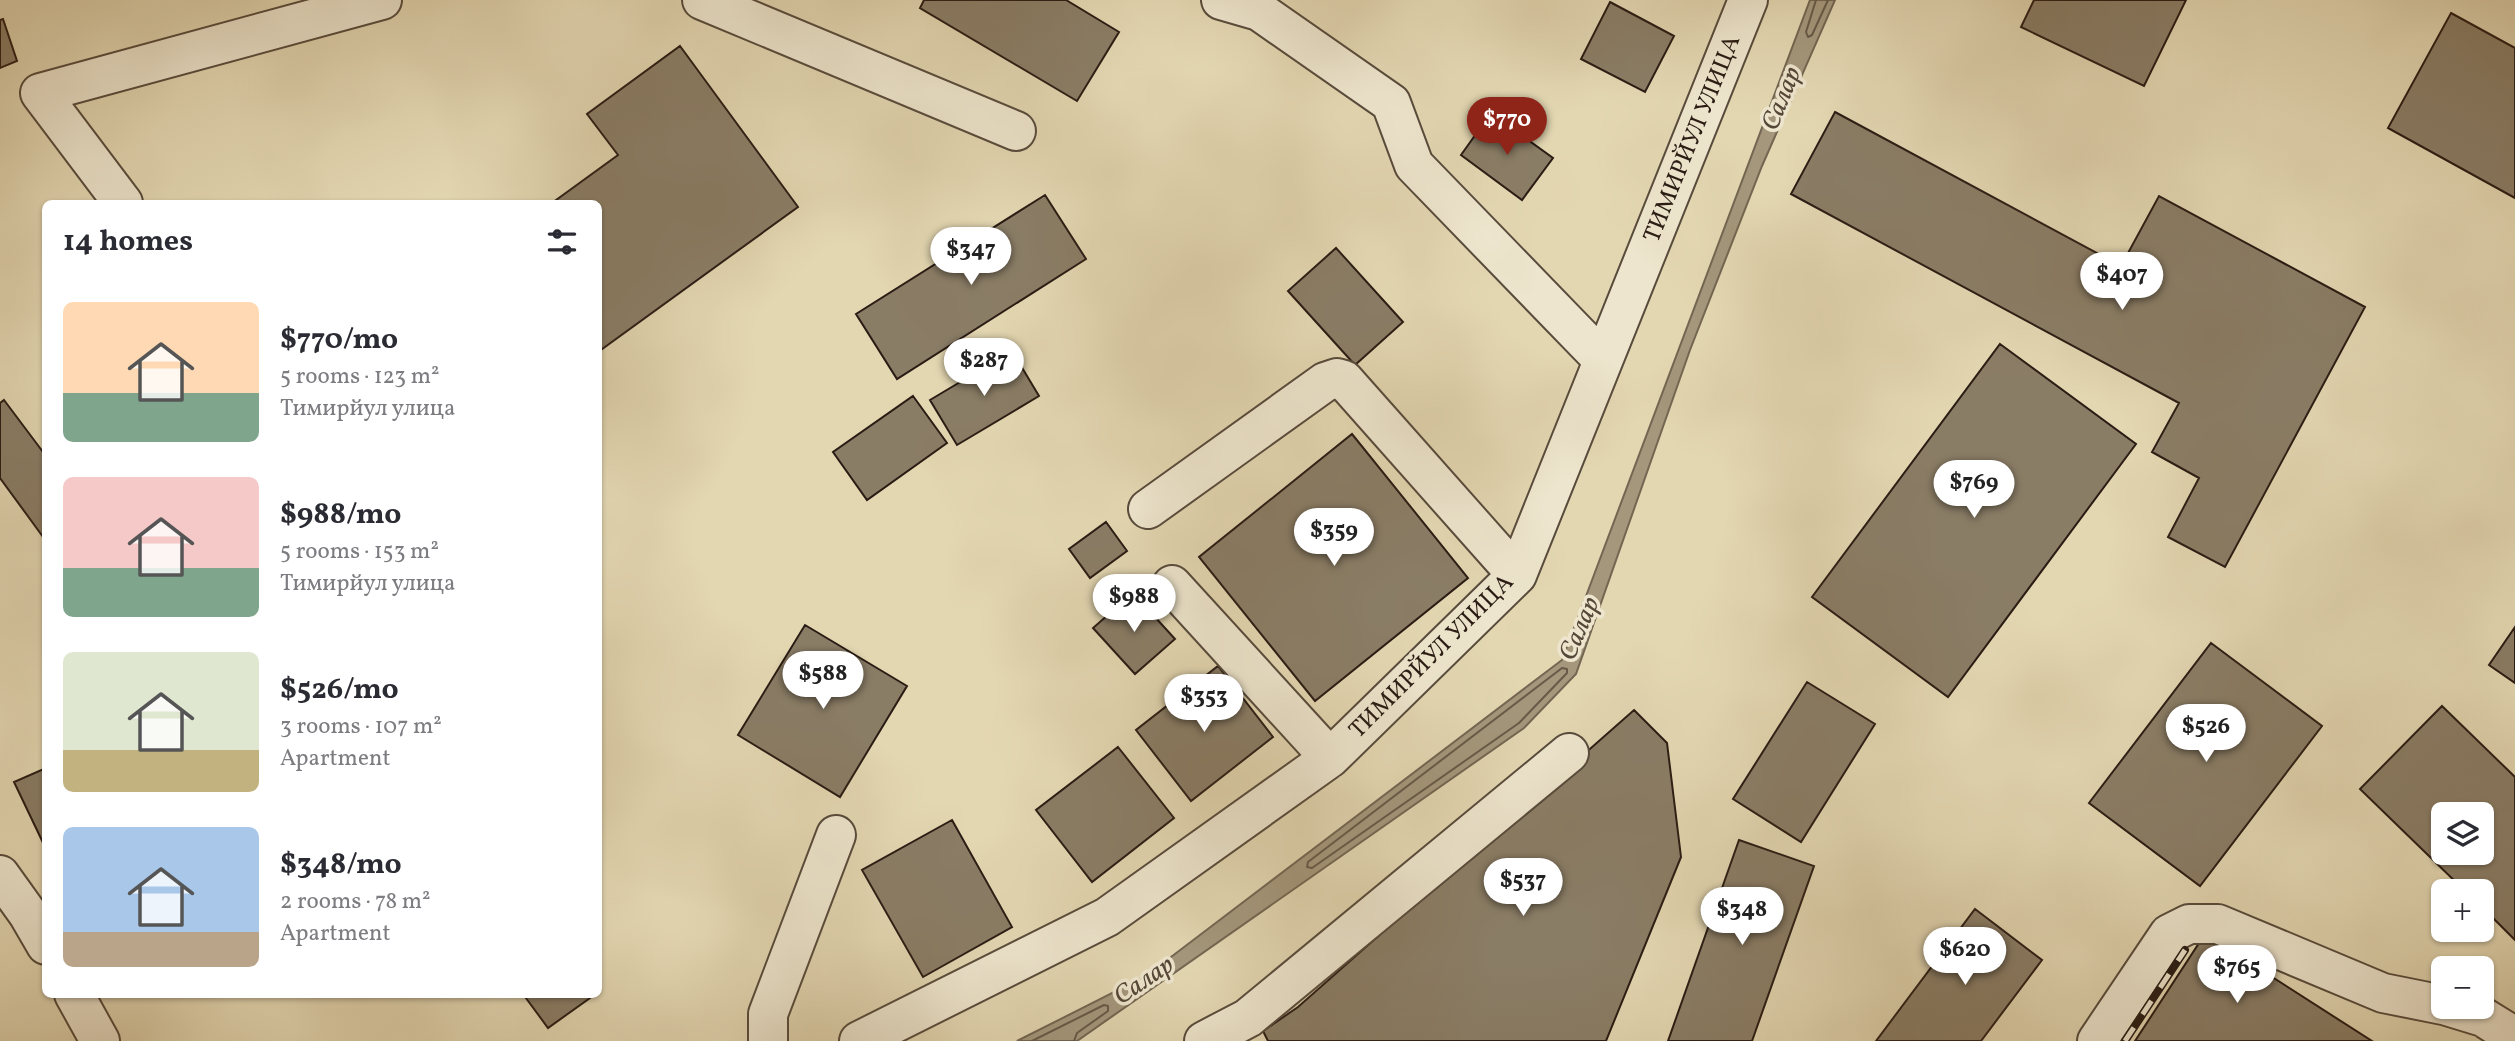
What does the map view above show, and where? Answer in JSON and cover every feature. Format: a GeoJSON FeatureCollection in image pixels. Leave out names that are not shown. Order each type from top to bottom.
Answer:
{"type":"FeatureCollection","features":[{"type":"Feature","properties":{"kind":"street"},"geometry":{"type":"LineString","coordinates":[[121,200],[40,93],[382,0]]}},
{"type":"Feature","properties":{"kind":"street"},"geometry":{"type":"LineString","coordinates":[[702,0],[1016,131]]}},
{"type":"Feature","properties":{"kind":"street"},"geometry":{"type":"LineString","coordinates":[[1221,0],[1259,10],[1391,103],[1414,165],[1603,360]]}},
{"type":"Feature","properties":{"kind":"street","name":"ТИМИРЙУЛ УЛИЦА"},"geometry":{"type":"LineString","coordinates":[[859,1041],[1107,917],[1330,758],[1517,575],[1748,0]]}},
{"type":"Feature","properties":{"kind":"street"},"geometry":{"type":"LineString","coordinates":[[1147,509],[1325,382],[1336,378],[1344,380],[1517,575]]}},
{"type":"Feature","properties":{"kind":"street"},"geometry":{"type":"LineString","coordinates":[[1171,585],[1330,758]]}},
{"type":"Feature","properties":{"kind":"street"},"geometry":{"type":"LineString","coordinates":[[1204,1041],[1248,1018],[1569,753]]}},
{"type":"Feature","properties":{"kind":"street"},"geometry":{"type":"LineString","coordinates":[[768,1041],[768,1014],[836,835]]}},
{"type":"Feature","properties":{"kind":"street"},"geometry":{"type":"LineString","coordinates":[[0,875],[42,938]]}},
{"type":"Feature","properties":{"kind":"street"},"geometry":{"type":"LineString","coordinates":[[2097,1041],[2169,934],[2189,924],[2218,924],[2383,993],[2431,1001]]}},
{"type":"Feature","properties":{"kind":"street"},"geometry":{"type":"LineString","coordinates":[[76,998],[100,1041]]}},
{"type":"Feature","properties":{"kind":"street"},"geometry":{"type":"LineString","coordinates":[[2486,1019],[2515,1037]]}},
{"type":"Feature","properties":{"kind":"water","name":"Салар"},"geometry":{"type":"Polygon","coordinates":[[[1810,0],[1835,0],[1762,166],[1690,350],[1576,674],[1524,728],[1077,1041],[1017,1041],[1146,976],[1562,660],[1810,0]]]}},
{"type":"Feature","properties":{"kind":"building"},"geometry":{"type":"Polygon","coordinates":[[[924,0],[1066,0],[1119,32],[1077,101],[920,8],[924,0]]]}},
{"type":"Feature","properties":{"kind":"building"},"geometry":{"type":"Polygon","coordinates":[[[2034,0],[2186,0],[2144,86],[2021,27],[2034,0]]]}},
{"type":"Feature","properties":{"kind":"building"},"geometry":{"type":"Polygon","coordinates":[[[1610,2],[1674,36],[1645,92],[1581,59],[1610,2]]]}},
{"type":"Feature","properties":{"kind":"building"},"geometry":{"type":"Polygon","coordinates":[[[2451,13],[2515,48],[2515,198],[2388,128],[2451,13]]]}},
{"type":"Feature","properties":{"kind":"building"},"geometry":{"type":"Polygon","coordinates":[[[3,19],[17,61],[0,68],[0,20],[3,19]]]}},
{"type":"Feature","properties":{"kind":"building"},"geometry":{"type":"Polygon","coordinates":[[[680,46],[798,207],[602,349],[602,200],[556,200],[618,155],[587,114],[680,46]]]}},
{"type":"Feature","properties":{"kind":"building"},"geometry":{"type":"Polygon","coordinates":[[[1835,112],[2121,266],[2159,196],[2365,307],[2225,567],[2168,537],[2199,478],[2152,452],[2179,403],[1791,194],[1835,112]]]}},
{"type":"Feature","properties":{"kind":"building"},"geometry":{"type":"Polygon","coordinates":[[[1491,113],[1553,158],[1522,200],[1461,155],[1491,113]]]}},
{"type":"Feature","properties":{"kind":"building"},"geometry":{"type":"Polygon","coordinates":[[[1045,195],[1086,259],[897,379],[856,314],[1045,195]]]}},
{"type":"Feature","properties":{"kind":"building"},"geometry":{"type":"Polygon","coordinates":[[[1336,248],[1403,322],[1355,365],[1288,291],[1336,248]]]}},
{"type":"Feature","properties":{"kind":"building"},"geometry":{"type":"Polygon","coordinates":[[[2000,344],[2136,444],[1948,697],[1812,597],[2000,344]]]}},
{"type":"Feature","properties":{"kind":"building"},"geometry":{"type":"Polygon","coordinates":[[[1012,351],[1039,396],[957,445],[930,400],[1012,351]]]}},
{"type":"Feature","properties":{"kind":"building"},"geometry":{"type":"Polygon","coordinates":[[[913,396],[947,443],[867,500],[833,452],[913,396]]]}},
{"type":"Feature","properties":{"kind":"building"},"geometry":{"type":"Polygon","coordinates":[[[4,400],[42,451],[42,536],[0,478],[0,403],[4,400]]]}},
{"type":"Feature","properties":{"kind":"building"},"geometry":{"type":"Polygon","coordinates":[[[1352,434],[1468,578],[1315,701],[1199,557],[1352,434]]]}},
{"type":"Feature","properties":{"kind":"building"},"geometry":{"type":"Polygon","coordinates":[[[1106,522],[1127,551],[1090,578],[1069,549],[1106,522]]]}},
{"type":"Feature","properties":{"kind":"building"},"geometry":{"type":"Polygon","coordinates":[[[1133,593],[1175,639],[1135,674],[1093,628],[1133,593]]]}},
{"type":"Feature","properties":{"kind":"building"},"geometry":{"type":"Polygon","coordinates":[[[805,625],[907,686],[840,797],[738,735],[805,625]]]}},
{"type":"Feature","properties":{"kind":"building"},"geometry":{"type":"Polygon","coordinates":[[[2515,627],[2515,683],[2489,665],[2515,627]]]}},
{"type":"Feature","properties":{"kind":"building"},"geometry":{"type":"Polygon","coordinates":[[[2211,643],[2322,726],[2200,886],[2089,803],[2211,643]]]}},
{"type":"Feature","properties":{"kind":"building"},"geometry":{"type":"Polygon","coordinates":[[[1218,666],[1273,737],[1191,801],[1136,730],[1218,666]]]}},
{"type":"Feature","properties":{"kind":"building"},"geometry":{"type":"Polygon","coordinates":[[[1807,682],[1875,724],[1801,842],[1733,799],[1807,682]]]}},
{"type":"Feature","properties":{"kind":"building"},"geometry":{"type":"Polygon","coordinates":[[[2442,706],[2515,777],[2515,940],[2494,919],[2494,879],[2453,879],[2438,865],[2494,865],[2494,802],[2431,802],[2431,858],[2360,789],[2442,706]]]}},
{"type":"Feature","properties":{"kind":"building"},"geometry":{"type":"Polygon","coordinates":[[[1634,710],[1667,743],[1681,857],[1606,1041],[1268,1041],[1263,1031],[1298,1007],[1634,710]]]}},
{"type":"Feature","properties":{"kind":"building"},"geometry":{"type":"Polygon","coordinates":[[[1118,747],[1174,818],[1092,882],[1036,810],[1118,747]]]}},
{"type":"Feature","properties":{"kind":"building"},"geometry":{"type":"Polygon","coordinates":[[[42,770],[42,841],[14,782],[42,770]]]}},
{"type":"Feature","properties":{"kind":"building"},"geometry":{"type":"Polygon","coordinates":[[[952,820],[1012,927],[923,977],[862,870],[952,820]]]}},
{"type":"Feature","properties":{"kind":"building"},"geometry":{"type":"Polygon","coordinates":[[[1739,840],[1814,866],[1752,1041],[1668,1041],[1739,840]]]}},
{"type":"Feature","properties":{"kind":"building"},"geometry":{"type":"Polygon","coordinates":[[[1975,909],[2042,960],[1981,1041],[1876,1041],[1975,909]]]}},
{"type":"Feature","properties":{"kind":"building"},"geometry":{"type":"Polygon","coordinates":[[[2205,934],[2372,1041],[2135,1041],[2205,934]]]}},
{"type":"Feature","properties":{"kind":"building"},"geometry":{"type":"Polygon","coordinates":[[[526,998],[590,998],[548,1028],[526,998]]]}},
{"type":"Feature","properties":{"kind":"railway"},"geometry":{"type":"LineString","coordinates":[[2125,1041],[2185,950]]}}]}
